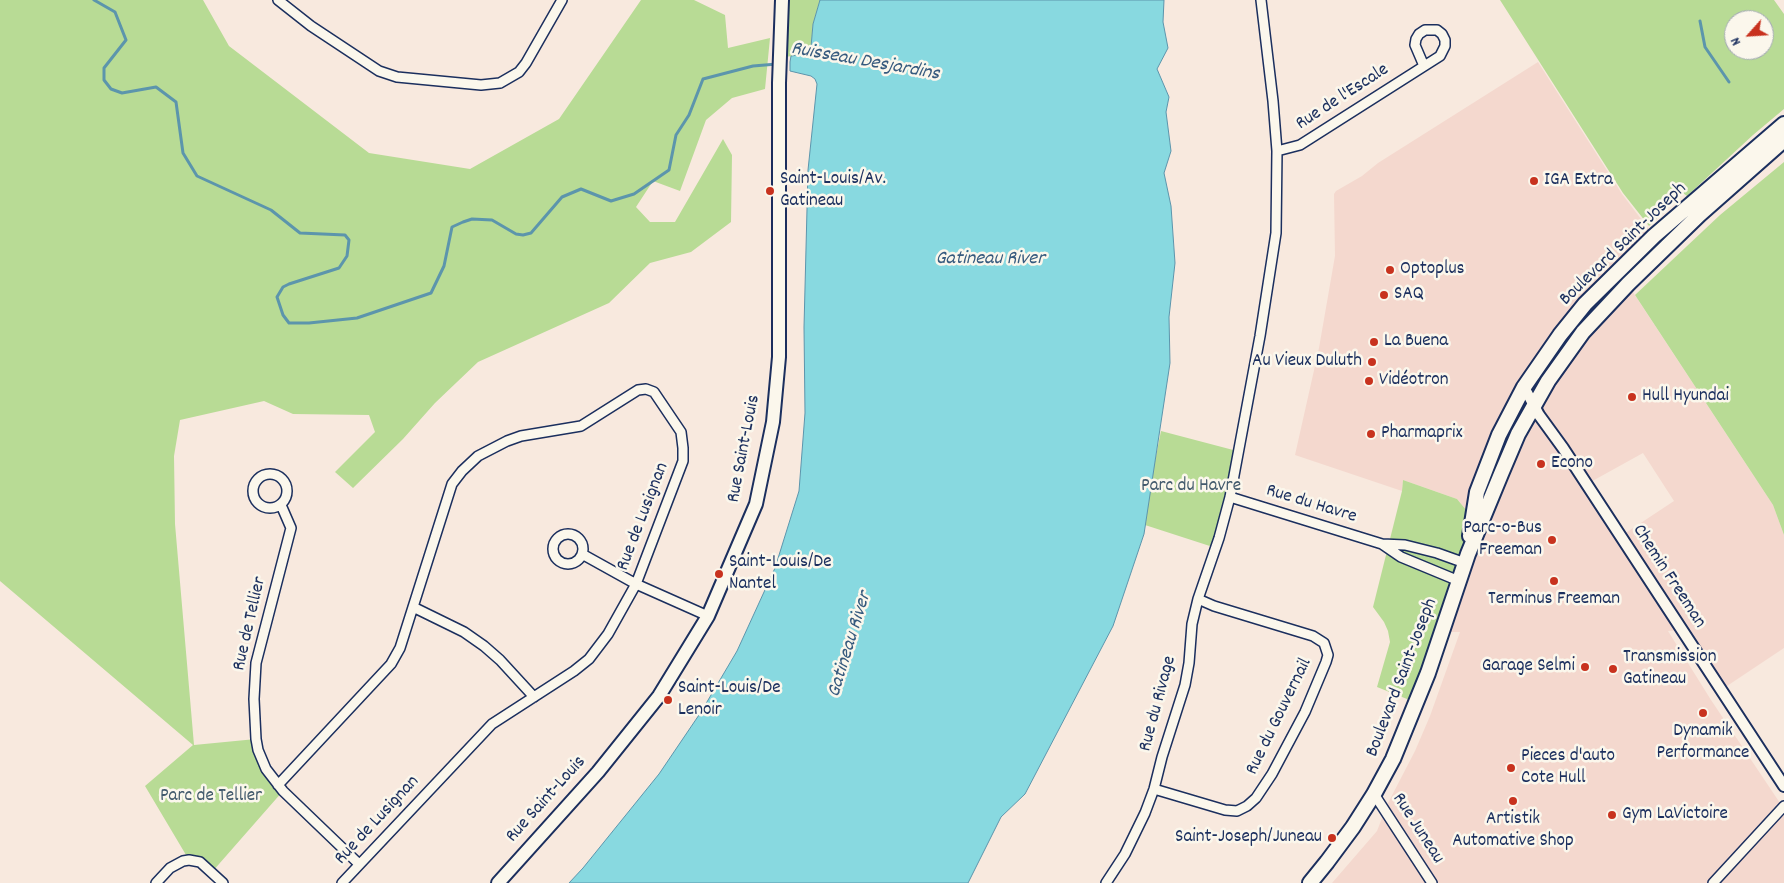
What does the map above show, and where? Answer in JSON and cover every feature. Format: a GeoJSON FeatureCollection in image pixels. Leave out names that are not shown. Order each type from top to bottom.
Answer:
{"type":"FeatureCollection","features":[{"type":"Feature","properties":{"kind":"main road","name":"Rue Saint-Louis"},"geometry":{"type":"LineString","coordinates":[[498,883],[598,772],[660,696],[708,616],[756,504],[773,422],[779,357],[779,83],[782,0]]}},
{"type":"Feature","properties":{"kind":"main road","name":"Boulevard Saint-Joseph"},"geometry":{"type":"LineString","coordinates":[[1467,558],[1472,517],[1481,479],[1499,435],[1524,387],[1570,321],[1600,288],[1654,236],[1784,124]]}},
{"type":"Feature","properties":{"kind":"main road","name":"Boulevard Saint-Joseph"},"geometry":{"type":"LineString","coordinates":[[1310,883],[1341,843],[1374,794],[1393,758],[1410,721],[1428,673],[1467,558],[1510,451],[1533,405],[1570,349],[1605,308],[1687,226],[1784,140]]}},
{"type":"Feature","properties":{"kind":"street"},"geometry":{"type":"LineString","coordinates":[[278,0],[311,26],[379,71],[397,76],[481,85],[500,83],[519,72],[562,0]]}},
{"type":"Feature","properties":{"kind":"street","name":"Rue du Rivage"},"geometry":{"type":"LineString","coordinates":[[1106,883],[1125,854],[1139,827],[1154,789],[1188,671],[1191,633],[1198,599],[1230,497],[1273,260],[1276,233],[1277,151],[1261,0]]}},
{"type":"Feature","properties":{"kind":"street","name":"Rue de l'Escale"},"geometry":{"type":"LineString","coordinates":[[1277,151],[1300,145],[1424,66]]}},
{"type":"Feature","properties":{"kind":"street","name":"Chemin Freeman"},"geometry":{"type":"LineString","coordinates":[[1524,387],[1533,405],[1784,786]]}},
{"type":"Feature","properties":{"kind":"street","name":"Rue de Lusignan"},"geometry":{"type":"LineString","coordinates":[[278,786],[391,664],[400,648],[452,484],[462,471],[478,456],[501,443],[521,436],[581,426],[638,390],[646,389],[654,392],[681,432],[683,461],[636,584],[608,634],[589,659],[560,681],[492,724],[342,883]]}},
{"type":"Feature","properties":{"kind":"street","name":"Rue du Havre"},"geometry":{"type":"LineString","coordinates":[[1230,497],[1382,544],[1405,545],[1467,558]]}},
{"type":"Feature","properties":{"kind":"street","name":"Rue de Tellier"},"geometry":{"type":"LineString","coordinates":[[281,505],[291,528],[256,663],[254,699],[258,750],[266,769],[278,786],[359,864]]}},
{"type":"Feature","properties":{"kind":"street","name":"Rue du Havre"},"geometry":{"type":"LineString","coordinates":[[1382,544],[1401,557],[1459,581]]}},
{"type":"Feature","properties":{"kind":"street"},"geometry":{"type":"LineString","coordinates":[[582,554],[636,584],[708,616]]}},
{"type":"Feature","properties":{"kind":"street","name":"Rue du Gouvernail"},"geometry":{"type":"LineString","coordinates":[[1154,789],[1226,810],[1237,810],[1248,806],[1256,798],[1272,774],[1305,712],[1328,655],[1324,643],[1313,636],[1214,606],[1198,599]]}},
{"type":"Feature","properties":{"kind":"street"},"geometry":{"type":"LineString","coordinates":[[413,607],[464,632],[484,646],[500,660],[534,697]]}},
{"type":"Feature","properties":{"kind":"street","name":"Rue Juneau"},"geometry":{"type":"LineString","coordinates":[[1374,794],[1432,883]]}},
{"type":"Feature","properties":{"kind":"street"},"geometry":{"type":"LineString","coordinates":[[1713,883],[1784,806]]}},
{"type":"Feature","properties":{"kind":"street"},"geometry":{"type":"LineString","coordinates":[[156,883],[170,868],[189,860],[200,862],[224,883]]}},
{"type":"Feature","properties":{"kind":"shaded area"},"geometry":{"type":"Polygon","coordinates":[[[1538,62],[1622,194],[1654,236],[1619,271],[1773,505],[1784,535],[1784,648],[1721,690],[1682,630],[1668,631],[1711,700],[1784,809],[1784,883],[1332,883],[1377,831],[1387,805],[1415,751],[1430,716],[1460,632],[1442,632],[1472,517],[1457,499],[1403,480],[1402,491],[1295,455],[1319,348],[1335,256],[1334,194],[1378,163],[1538,62]],[[1643,453],[1587,484],[1621,536],[1674,501],[1643,453]]]}},
{"type":"Feature","properties":{"kind":"green space","name":"Parc de Tellier"},"geometry":{"type":"Polygon","coordinates":[[[0,0],[203,0],[229,46],[369,153],[470,169],[559,119],[641,0],[694,0],[725,15],[728,48],[770,38],[765,89],[732,98],[706,120],[680,191],[653,181],[636,207],[650,222],[675,222],[723,139],[732,155],[731,222],[691,252],[650,263],[609,303],[478,362],[435,403],[403,439],[353,488],[335,472],[375,432],[369,415],[293,414],[264,401],[180,420],[174,456],[175,524],[194,745],[256,739],[258,750],[283,791],[212,872],[189,860],[145,786],[193,745],[0,581],[0,0]]]}},
{"type":"Feature","properties":{"kind":"green space"},"geometry":{"type":"Polygon","coordinates":[[[787,0],[820,0],[813,24],[811,47],[798,55],[785,57],[787,0]]]}},
{"type":"Feature","properties":{"kind":"green space"},"geometry":{"type":"Polygon","coordinates":[[[1500,0],[1774,0],[1784,14],[1784,109],[1687,196],[1683,193],[1649,226],[1623,193],[1500,0]]]}},
{"type":"Feature","properties":{"kind":"green space"},"geometry":{"type":"Polygon","coordinates":[[[1784,162],[1784,535],[1773,505],[1635,295],[1720,215],[1784,162]]]}},
{"type":"Feature","properties":{"kind":"green space","name":"Parc du Havre"},"geometry":{"type":"Polygon","coordinates":[[[1161,431],[1237,451],[1216,548],[1145,525],[1161,431]]]}},
{"type":"Feature","properties":{"kind":"green space"},"geometry":{"type":"Polygon","coordinates":[[[1403,480],[1457,499],[1472,517],[1468,554],[1417,703],[1377,687],[1390,642],[1384,622],[1373,607],[1402,491],[1403,480]]]}},
{"type":"Feature","properties":{"kind":"water","name":"Gatineau River"},"geometry":{"type":"Polygon","coordinates":[[[820,0],[1164,0],[1163,22],[1168,48],[1157,69],[1169,97],[1166,112],[1171,151],[1164,173],[1171,206],[1175,263],[1169,317],[1170,363],[1144,534],[1113,626],[1025,794],[1001,817],[968,883],[569,883],[659,774],[701,712],[737,651],[775,568],[799,491],[805,413],[804,327],[808,170],[817,84],[811,76],[790,71],[790,62],[791,56],[798,55],[811,47],[813,24],[820,0]]]}},
{"type":"Feature","properties":{"kind":"waterway","name":"Ruisseau Desjardins"},"geometry":{"type":"LineString","coordinates":[[94,0],[115,12],[126,40],[104,68],[104,80],[111,89],[122,93],[156,87],[176,102],[183,153],[197,176],[271,210],[300,233],[345,235],[349,240],[347,256],[339,268],[283,287],[277,297],[283,315],[289,323],[357,318],[431,293],[444,266],[452,227],[463,222],[472,219],[492,220],[516,234],[523,235],[531,233],[562,197],[581,189],[611,201],[634,194],[669,170],[676,135],[689,115],[703,79],[753,66],[777,64]]}},
{"type":"Feature","properties":{"kind":"waterway"},"geometry":{"type":"LineString","coordinates":[[1700,21],[1705,47],[1729,82]]}},
{"type":"Feature","properties":{"kind":"place","name":"IGA Extra"},"geometry":{"type":"Point","coordinates":[1534,181]}},
{"type":"Feature","properties":{"kind":"place","name":"Saint-Louis/Av. Gatineau"},"geometry":{"type":"Point","coordinates":[770,191]}},
{"type":"Feature","properties":{"kind":"place","name":"Optoplus"},"geometry":{"type":"Point","coordinates":[1390,270]}},
{"type":"Feature","properties":{"kind":"place","name":"SAQ"},"geometry":{"type":"Point","coordinates":[1384,295]}},
{"type":"Feature","properties":{"kind":"place","name":"La Buena"},"geometry":{"type":"Point","coordinates":[1374,342]}},
{"type":"Feature","properties":{"kind":"place","name":"Au Vieux Duluth"},"geometry":{"type":"Point","coordinates":[1372,362]}},
{"type":"Feature","properties":{"kind":"place","name":"Vidéotron"},"geometry":{"type":"Point","coordinates":[1369,381]}},
{"type":"Feature","properties":{"kind":"place","name":"Hull Hyundai"},"geometry":{"type":"Point","coordinates":[1632,397]}},
{"type":"Feature","properties":{"kind":"place","name":"Pharmaprix"},"geometry":{"type":"Point","coordinates":[1371,434]}},
{"type":"Feature","properties":{"kind":"place","name":"Econo"},"geometry":{"type":"Point","coordinates":[1541,464]}},
{"type":"Feature","properties":{"kind":"place","name":"Parc-o-Bus Freeman"},"geometry":{"type":"Point","coordinates":[1552,540]}},
{"type":"Feature","properties":{"kind":"place","name":"Saint-Louis/De Nantel"},"geometry":{"type":"Point","coordinates":[719,574]}},
{"type":"Feature","properties":{"kind":"place","name":"Terminus Freeman"},"geometry":{"type":"Point","coordinates":[1554,581]}},
{"type":"Feature","properties":{"kind":"place","name":"Garage Selmi"},"geometry":{"type":"Point","coordinates":[1585,667]}},
{"type":"Feature","properties":{"kind":"place","name":"Transmission Gatineau"},"geometry":{"type":"Point","coordinates":[1613,669]}},
{"type":"Feature","properties":{"kind":"place","name":"Saint-Louis/De Lenoir"},"geometry":{"type":"Point","coordinates":[668,700]}},
{"type":"Feature","properties":{"kind":"place","name":"Dynamik Performance"},"geometry":{"type":"Point","coordinates":[1703,713]}},
{"type":"Feature","properties":{"kind":"place","name":"Pieces d'auto Cote Hull"},"geometry":{"type":"Point","coordinates":[1511,768]}},
{"type":"Feature","properties":{"kind":"place","name":"Artistik Automative Shop"},"geometry":{"type":"Point","coordinates":[1513,801]}},
{"type":"Feature","properties":{"kind":"place","name":"Gym LaVictoire"},"geometry":{"type":"Point","coordinates":[1612,815]}},
{"type":"Feature","properties":{"kind":"place","name":"Saint-Joseph/Juneau"},"geometry":{"type":"Point","coordinates":[1332,838]}}]}
